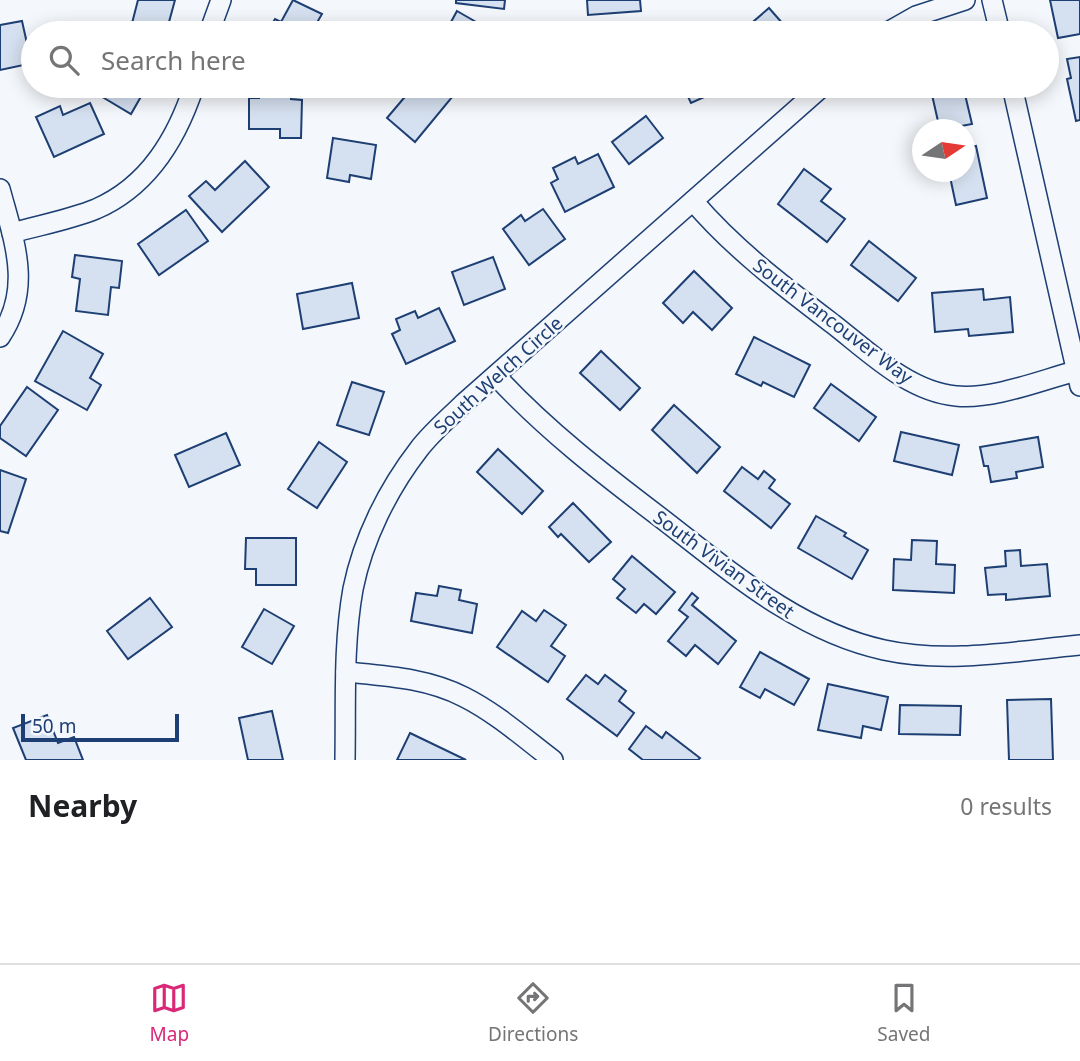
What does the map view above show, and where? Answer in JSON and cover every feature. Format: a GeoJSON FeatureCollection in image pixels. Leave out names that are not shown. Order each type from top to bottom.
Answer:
{"type":"FeatureCollection","features":[{"type":"Feature","properties":{"kind":"street"},"geometry":{"type":"LineString","coordinates":[[213,21],[221,0]]}},
{"type":"Feature","properties":{"kind":"street"},"geometry":{"type":"LineString","coordinates":[[907,21],[965,0]]}},
{"type":"Feature","properties":{"kind":"street"},"geometry":{"type":"LineString","coordinates":[[992,0],[997,21]]}},
{"type":"Feature","properties":{"kind":"street"},"geometry":{"type":"LineString","coordinates":[[12,233],[95,209],[127,190],[156,164],[167,148],[190,98]]}},
{"type":"Feature","properties":{"kind":"street","name":"South Welch Circle"},"geometry":{"type":"LineString","coordinates":[[345,760],[346,672],[354,588],[364,551],[382,507],[421,447],[464,403],[809,98]]}},
{"type":"Feature","properties":{"kind":"street"},"geometry":{"type":"LineString","coordinates":[[1015,98],[1078,379]]}},
{"type":"Feature","properties":{"kind":"street"},"geometry":{"type":"LineString","coordinates":[[0,189],[12,233],[20,282],[14,310],[0,337]]}},
{"type":"Feature","properties":{"kind":"street","name":"South Vancouver Way"},"geometry":{"type":"LineString","coordinates":[[692,201],[729,241],[771,276],[908,380],[927,389],[960,397],[1078,379]]}},
{"type":"Feature","properties":{"kind":"street","name":"South Vivian Street"},"geometry":{"type":"LineString","coordinates":[[496,376],[528,410],[575,452],[750,587],[809,623],[883,650],[930,656],[1080,645]]}},
{"type":"Feature","properties":{"kind":"street"},"geometry":{"type":"LineString","coordinates":[[346,672],[415,680],[457,694],[493,714],[553,760]]}},
{"type":"Feature","properties":{"kind":"building"},"geometry":{"type":"Polygon","coordinates":[[[138,0],[175,0],[169,21],[133,21],[138,0]]]}},
{"type":"Feature","properties":{"kind":"building"},"geometry":{"type":"Polygon","coordinates":[[[293,0],[322,14],[318,21],[282,21],[293,0]]]}},
{"type":"Feature","properties":{"kind":"building"},"geometry":{"type":"Polygon","coordinates":[[[456,0],[505,0],[504,9],[456,3],[456,0]]]}},
{"type":"Feature","properties":{"kind":"building"},"geometry":{"type":"Polygon","coordinates":[[[587,0],[640,0],[641,11],[588,15],[587,0]]]}},
{"type":"Feature","properties":{"kind":"building"},"geometry":{"type":"Polygon","coordinates":[[[1050,0],[1080,0],[1080,34],[1059,38],[1059,21],[1054,21],[1050,0]]]}},
{"type":"Feature","properties":{"kind":"building"},"geometry":{"type":"Polygon","coordinates":[[[769,8],[780,21],[754,21],[769,8]]]}},
{"type":"Feature","properties":{"kind":"building"},"geometry":{"type":"Polygon","coordinates":[[[457,11],[474,21],[452,21],[457,11]]]}},
{"type":"Feature","properties":{"kind":"building"},"geometry":{"type":"Polygon","coordinates":[[[21,21],[21,66],[0,70],[0,25],[21,21]]]}},
{"type":"Feature","properties":{"kind":"building"},"geometry":{"type":"Polygon","coordinates":[[[1080,57],[1080,120],[1076,121],[1067,79],[1071,78],[1067,59],[1080,57]]]}},
{"type":"Feature","properties":{"kind":"building"},"geometry":{"type":"Polygon","coordinates":[[[104,98],[140,98],[131,114],[104,98]]]}},
{"type":"Feature","properties":{"kind":"building"},"geometry":{"type":"Polygon","coordinates":[[[249,98],[302,100],[301,138],[280,138],[280,129],[249,129],[249,98]]]}},
{"type":"Feature","properties":{"kind":"building"},"geometry":{"type":"Polygon","coordinates":[[[404,98],[451,98],[415,142],[387,118],[404,98]]]}},
{"type":"Feature","properties":{"kind":"building"},"geometry":{"type":"Polygon","coordinates":[[[689,98],[702,98],[691,103],[689,98]]]}},
{"type":"Feature","properties":{"kind":"building"},"geometry":{"type":"Polygon","coordinates":[[[933,98],[966,98],[971,119],[938,119],[933,98]]]}},
{"type":"Feature","properties":{"kind":"building"},"geometry":{"type":"Polygon","coordinates":[[[90,103],[104,134],[54,157],[36,117],[60,106],[63,115],[90,103]]]}},
{"type":"Feature","properties":{"kind":"building"},"geometry":{"type":"Polygon","coordinates":[[[646,116],[663,138],[629,164],[612,142],[646,116]]]}},
{"type":"Feature","properties":{"kind":"building"},"geometry":{"type":"Polygon","coordinates":[[[333,138],[376,145],[371,179],[350,175],[349,182],[327,178],[333,138]]]}},
{"type":"Feature","properties":{"kind":"building"},"geometry":{"type":"Polygon","coordinates":[[[975,146],[987,198],[956,205],[951,182],[975,182],[975,146]]]}},
{"type":"Feature","properties":{"kind":"building"},"geometry":{"type":"Polygon","coordinates":[[[598,154],[614,187],[565,212],[551,183],[558,179],[553,168],[575,157],[578,164],[598,154]]]}},
{"type":"Feature","properties":{"kind":"building"},"geometry":{"type":"Polygon","coordinates":[[[245,161],[269,187],[222,232],[189,196],[206,181],[215,190],[245,161]]]}},
{"type":"Feature","properties":{"kind":"building"},"geometry":{"type":"Polygon","coordinates":[[[804,169],[831,189],[821,201],[845,219],[827,242],[778,204],[804,169]]]}},
{"type":"Feature","properties":{"kind":"building"},"geometry":{"type":"Polygon","coordinates":[[[543,209],[565,239],[529,265],[503,229],[521,215],[525,221],[543,209]]]}},
{"type":"Feature","properties":{"kind":"building"},"geometry":{"type":"Polygon","coordinates":[[[186,210],[208,241],[159,275],[138,244],[186,210]]]}},
{"type":"Feature","properties":{"kind":"building"},"geometry":{"type":"Polygon","coordinates":[[[869,241],[916,278],[898,301],[851,265],[869,241]]]}},
{"type":"Feature","properties":{"kind":"building"},"geometry":{"type":"Polygon","coordinates":[[[75,255],[122,261],[119,288],[111,287],[108,315],[76,311],[80,279],[72,277],[75,255]]]}},
{"type":"Feature","properties":{"kind":"building"},"geometry":{"type":"Polygon","coordinates":[[[493,257],[505,289],[464,305],[452,272],[493,257]]]}},
{"type":"Feature","properties":{"kind":"building"},"geometry":{"type":"Polygon","coordinates":[[[694,271],[732,308],[712,330],[693,312],[683,323],[663,303],[694,271]]]}},
{"type":"Feature","properties":{"kind":"building"},"geometry":{"type":"Polygon","coordinates":[[[352,283],[359,318],[303,329],[297,294],[352,283]]]}},
{"type":"Feature","properties":{"kind":"building"},"geometry":{"type":"Polygon","coordinates":[[[983,289],[984,300],[1010,297],[1013,332],[969,336],[968,329],[935,332],[932,293],[983,289]]]}},
{"type":"Feature","properties":{"kind":"building"},"geometry":{"type":"Polygon","coordinates":[[[439,308],[455,341],[406,364],[392,334],[400,330],[396,319],[415,311],[418,318],[439,308]]]}},
{"type":"Feature","properties":{"kind":"building"},"geometry":{"type":"Polygon","coordinates":[[[63,331],[103,354],[90,378],[101,385],[87,410],[35,381],[63,331]]]}},
{"type":"Feature","properties":{"kind":"building"},"geometry":{"type":"Polygon","coordinates":[[[754,337],[810,365],[794,397],[763,382],[761,386],[736,374],[754,337]]]}},
{"type":"Feature","properties":{"kind":"building"},"geometry":{"type":"Polygon","coordinates":[[[601,351],[640,388],[620,410],[580,373],[601,351]]]}},
{"type":"Feature","properties":{"kind":"building"},"geometry":{"type":"Polygon","coordinates":[[[352,382],[384,392],[369,435],[337,425],[352,382]]]}},
{"type":"Feature","properties":{"kind":"building"},"geometry":{"type":"Polygon","coordinates":[[[831,384],[876,417],[859,441],[814,408],[831,384]]]}},
{"type":"Feature","properties":{"kind":"building"},"geometry":{"type":"Polygon","coordinates":[[[27,387],[58,410],[26,456],[0,438],[0,426],[27,387]]]}},
{"type":"Feature","properties":{"kind":"building"},"geometry":{"type":"Polygon","coordinates":[[[674,405],[720,447],[697,473],[652,430],[674,405]]]}},
{"type":"Feature","properties":{"kind":"building"},"geometry":{"type":"Polygon","coordinates":[[[901,432],[959,445],[952,475],[894,461],[901,432]]]}},
{"type":"Feature","properties":{"kind":"building"},"geometry":{"type":"Polygon","coordinates":[[[226,433],[240,465],[189,487],[175,455],[226,433]]]}},
{"type":"Feature","properties":{"kind":"building"},"geometry":{"type":"Polygon","coordinates":[[[1038,437],[1043,467],[1016,472],[1017,478],[991,482],[980,447],[1038,437]]]}},
{"type":"Feature","properties":{"kind":"building"},"geometry":{"type":"Polygon","coordinates":[[[319,442],[347,462],[317,508],[288,489],[319,442]]]}},
{"type":"Feature","properties":{"kind":"building"},"geometry":{"type":"Polygon","coordinates":[[[498,449],[543,491],[522,514],[477,472],[498,449]]]}},
{"type":"Feature","properties":{"kind":"building"},"geometry":{"type":"Polygon","coordinates":[[[742,467],[758,479],[764,471],[775,480],[769,488],[790,504],[771,528],[724,491],[742,467]]]}},
{"type":"Feature","properties":{"kind":"building"},"geometry":{"type":"Polygon","coordinates":[[[0,470],[26,479],[8,533],[0,531],[0,470]]]}},
{"type":"Feature","properties":{"kind":"building"},"geometry":{"type":"Polygon","coordinates":[[[573,503],[611,542],[589,562],[561,534],[558,537],[549,527],[573,503]]]}},
{"type":"Feature","properties":{"kind":"building"},"geometry":{"type":"Polygon","coordinates":[[[816,516],[846,533],[844,536],[868,550],[852,579],[798,548],[816,516]]]}},
{"type":"Feature","properties":{"kind":"building"},"geometry":{"type":"Polygon","coordinates":[[[246,538],[296,538],[296,585],[256,585],[256,569],[245,569],[246,538]]]}},
{"type":"Feature","properties":{"kind":"building"},"geometry":{"type":"Polygon","coordinates":[[[912,540],[937,541],[936,564],[955,565],[954,593],[893,590],[894,559],[911,560],[912,540]]]}},
{"type":"Feature","properties":{"kind":"building"},"geometry":{"type":"Polygon","coordinates":[[[1020,550],[1021,566],[1047,564],[1050,596],[1006,600],[1006,594],[988,595],[985,568],[1006,566],[1005,551],[1020,550]]]}},
{"type":"Feature","properties":{"kind":"building"},"geometry":{"type":"Polygon","coordinates":[[[632,556],[675,592],[656,614],[644,604],[636,613],[617,598],[625,589],[613,579],[632,556]]]}},
{"type":"Feature","properties":{"kind":"building"},"geometry":{"type":"Polygon","coordinates":[[[439,586],[461,590],[459,600],[477,604],[472,633],[411,621],[416,593],[437,596],[439,586]]]}},
{"type":"Feature","properties":{"kind":"building"},"geometry":{"type":"Polygon","coordinates":[[[692,593],[698,598],[692,605],[736,641],[718,664],[695,645],[686,656],[668,641],[688,617],[679,610],[692,593]]]}},
{"type":"Feature","properties":{"kind":"building"},"geometry":{"type":"Polygon","coordinates":[[[150,598],[172,627],[128,659],[107,631],[150,598]]]}},
{"type":"Feature","properties":{"kind":"building"},"geometry":{"type":"Polygon","coordinates":[[[264,609],[294,626],[272,664],[242,647],[264,609]]]}},
{"type":"Feature","properties":{"kind":"building"},"geometry":{"type":"Polygon","coordinates":[[[544,610],[566,625],[551,646],[565,656],[548,682],[497,647],[522,611],[536,621],[544,610]]]}},
{"type":"Feature","properties":{"kind":"building"},"geometry":{"type":"Polygon","coordinates":[[[760,652],[809,679],[794,705],[765,689],[760,698],[740,687],[760,652]]]}},
{"type":"Feature","properties":{"kind":"building"},"geometry":{"type":"Polygon","coordinates":[[[586,675],[598,684],[605,675],[626,691],[619,701],[634,713],[617,736],[567,699],[586,675]]]}},
{"type":"Feature","properties":{"kind":"building"},"geometry":{"type":"Polygon","coordinates":[[[828,684],[888,697],[881,730],[863,726],[861,738],[818,730],[828,684]]]}},
{"type":"Feature","properties":{"kind":"building"},"geometry":{"type":"Polygon","coordinates":[[[1051,699],[1053,760],[1009,760],[1007,700],[1051,699]]]}},
{"type":"Feature","properties":{"kind":"building"},"geometry":{"type":"Polygon","coordinates":[[[900,705],[961,706],[960,735],[899,734],[900,705]]]}},
{"type":"Feature","properties":{"kind":"building"},"geometry":{"type":"Polygon","coordinates":[[[272,711],[283,760],[248,760],[239,718],[272,711]]]}},
{"type":"Feature","properties":{"kind":"building"},"geometry":{"type":"Polygon","coordinates":[[[47,715],[58,743],[74,737],[83,760],[26,760],[13,728],[47,715]]]}},
{"type":"Feature","properties":{"kind":"building"},"geometry":{"type":"Polygon","coordinates":[[[646,726],[662,738],[666,732],[700,758],[643,760],[629,749],[646,726]]]}},
{"type":"Feature","properties":{"kind":"building"},"geometry":{"type":"Polygon","coordinates":[[[410,733],[466,760],[397,760],[410,733]]]}}]}
